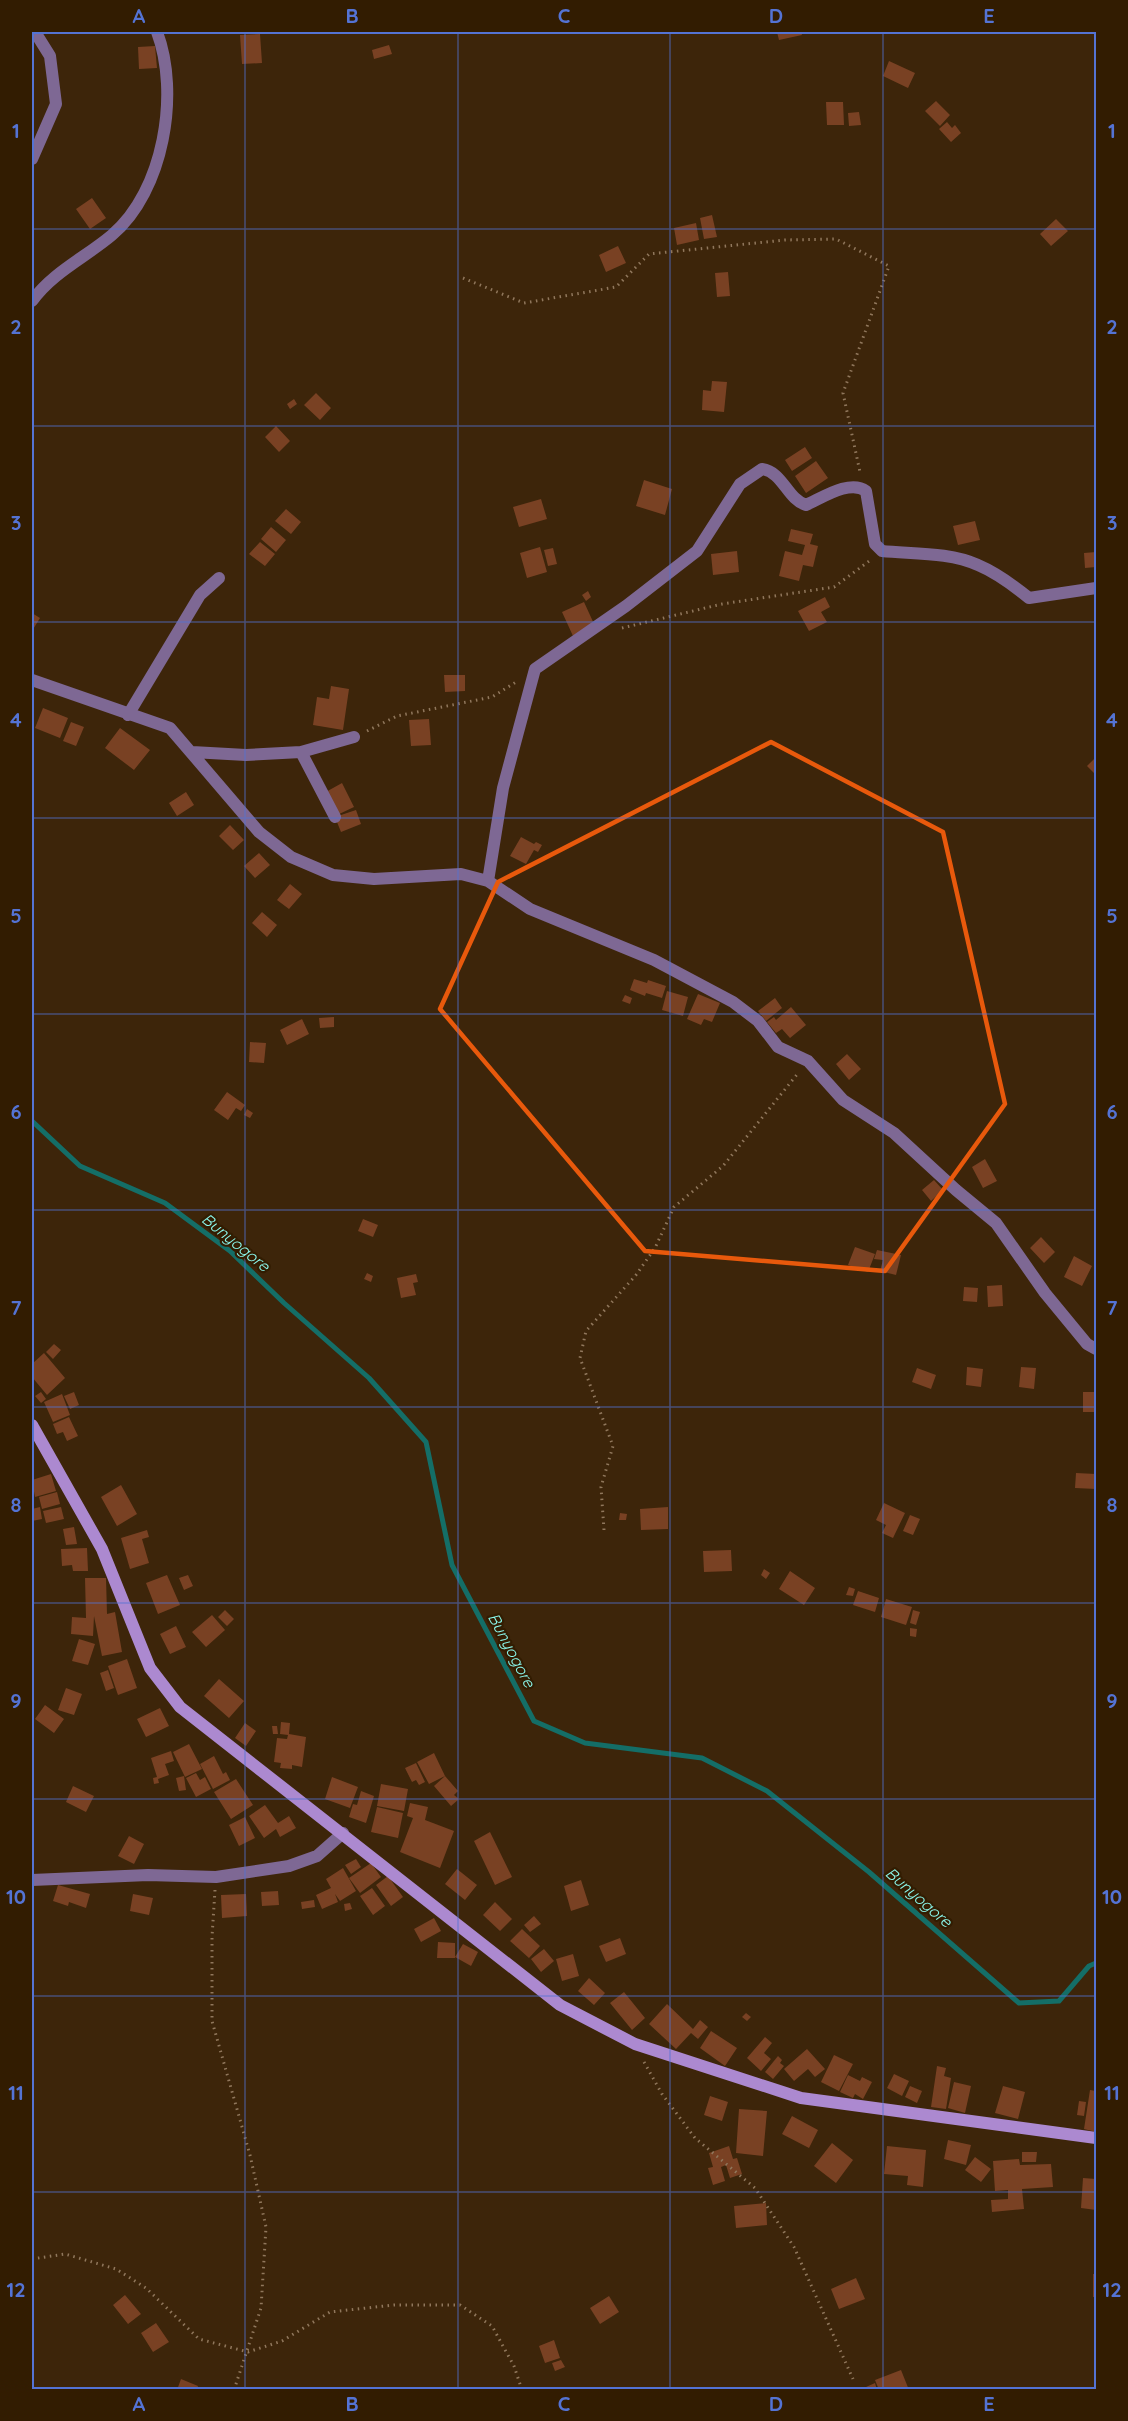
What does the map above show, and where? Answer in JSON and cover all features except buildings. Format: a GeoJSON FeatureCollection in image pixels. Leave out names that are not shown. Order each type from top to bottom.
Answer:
{"type":"FeatureCollection","features":[{"type":"Feature","properties":{"kind":"main road"},"geometry":{"type":"LineString","coordinates":[[32,1425],[102,1549],[150,1668],[180,1707],[560,2005],[635,2044],[801,2098],[1096,2138]]}},
{"type":"Feature","properties":{"kind":"street"},"geometry":{"type":"LineString","coordinates":[[32,159],[56,104],[50,56],[35,32]]}},
{"type":"Feature","properties":{"kind":"street"},"geometry":{"type":"LineString","coordinates":[[32,301],[59,272],[111,236],[124,224],[137,206],[150,181],[166,118],[164,50],[157,32]]}},
{"type":"Feature","properties":{"kind":"street"},"geometry":{"type":"LineString","coordinates":[[488,881],[503,788],[536,669],[626,606],[697,551],[740,484],[762,469],[769,470],[781,480],[799,502],[806,505],[845,488],[853,487],[866,491],[875,544],[882,551],[942,556],[977,564],[1008,581],[1029,598],[1096,588]]}},
{"type":"Feature","properties":{"kind":"street"},"geometry":{"type":"LineString","coordinates":[[128,715],[200,595],[219,578]]}},
{"type":"Feature","properties":{"kind":"street"},"geometry":{"type":"LineString","coordinates":[[32,680],[170,728],[259,832],[291,857],[333,874],[374,879],[461,874],[488,881],[530,909],[654,960],[724,996],[758,1021],[778,1047],[807,1061],[843,1100],[894,1133],[996,1223],[1045,1293],[1087,1344],[1096,1349]]}},
{"type":"Feature","properties":{"kind":"street"},"geometry":{"type":"LineString","coordinates":[[192,752],[246,755],[301,752],[354,737]]}},
{"type":"Feature","properties":{"kind":"street"},"geometry":{"type":"LineString","coordinates":[[301,752],[336,817]]}},
{"type":"Feature","properties":{"kind":"street"},"geometry":{"type":"LineString","coordinates":[[32,1880],[148,1875],[216,1876],[289,1866],[317,1856],[343,1833]]}},
{"type":"Feature","properties":{"kind":"path"},"geometry":{"type":"LineString","coordinates":[[463,278],[524,303],[616,287],[649,254],[795,240],[836,239],[889,266],[843,393],[863,489]]}},
{"type":"Feature","properties":{"kind":"path"},"geometry":{"type":"LineString","coordinates":[[621,628],[722,604],[834,587],[882,551]]}},
{"type":"Feature","properties":{"kind":"path"},"geometry":{"type":"LineString","coordinates":[[354,737],[397,716],[492,697],[536,669]]}},
{"type":"Feature","properties":{"kind":"path"},"geometry":{"type":"LineString","coordinates":[[604,1530],[601,1487],[613,1446],[580,1358],[586,1331],[636,1275],[656,1248],[674,1207],[723,1166],[807,1061]]}},
{"type":"Feature","properties":{"kind":"path"},"geometry":{"type":"LineString","coordinates":[[216,1876],[212,1937],[212,2021],[250,2155],[266,2227],[261,2308],[234,2390]]}},
{"type":"Feature","properties":{"kind":"path"},"geometry":{"type":"LineString","coordinates":[[635,2044],[662,2094],[695,2138],[755,2188],[794,2247],[853,2379]]}},
{"type":"Feature","properties":{"kind":"path"},"geometry":{"type":"LineString","coordinates":[[32,2259],[66,2254],[116,2269],[146,2288],[199,2339],[248,2352],[282,2341],[330,2312],[394,2305],[460,2305],[492,2326],[514,2366],[522,2390]]}},
{"type":"Feature","properties":{"kind":"highlighted area"},"geometry":{"type":"Polygon","coordinates":[[[771,742],[943,832],[1005,1104],[885,1271],[645,1251],[440,1009],[498,882],[771,742]]]}},
{"type":"Feature","properties":{"kind":"waterway","name":"Bunyogore"},"geometry":{"type":"LineString","coordinates":[[32,1121],[80,1166],[165,1203],[230,1251],[284,1303],[369,1378],[426,1442],[452,1565],[534,1721],[585,1743],[702,1758],[767,1791],[869,1872],[1019,2003],[1059,2001],[1089,1966],[1096,1963]]}}]}
